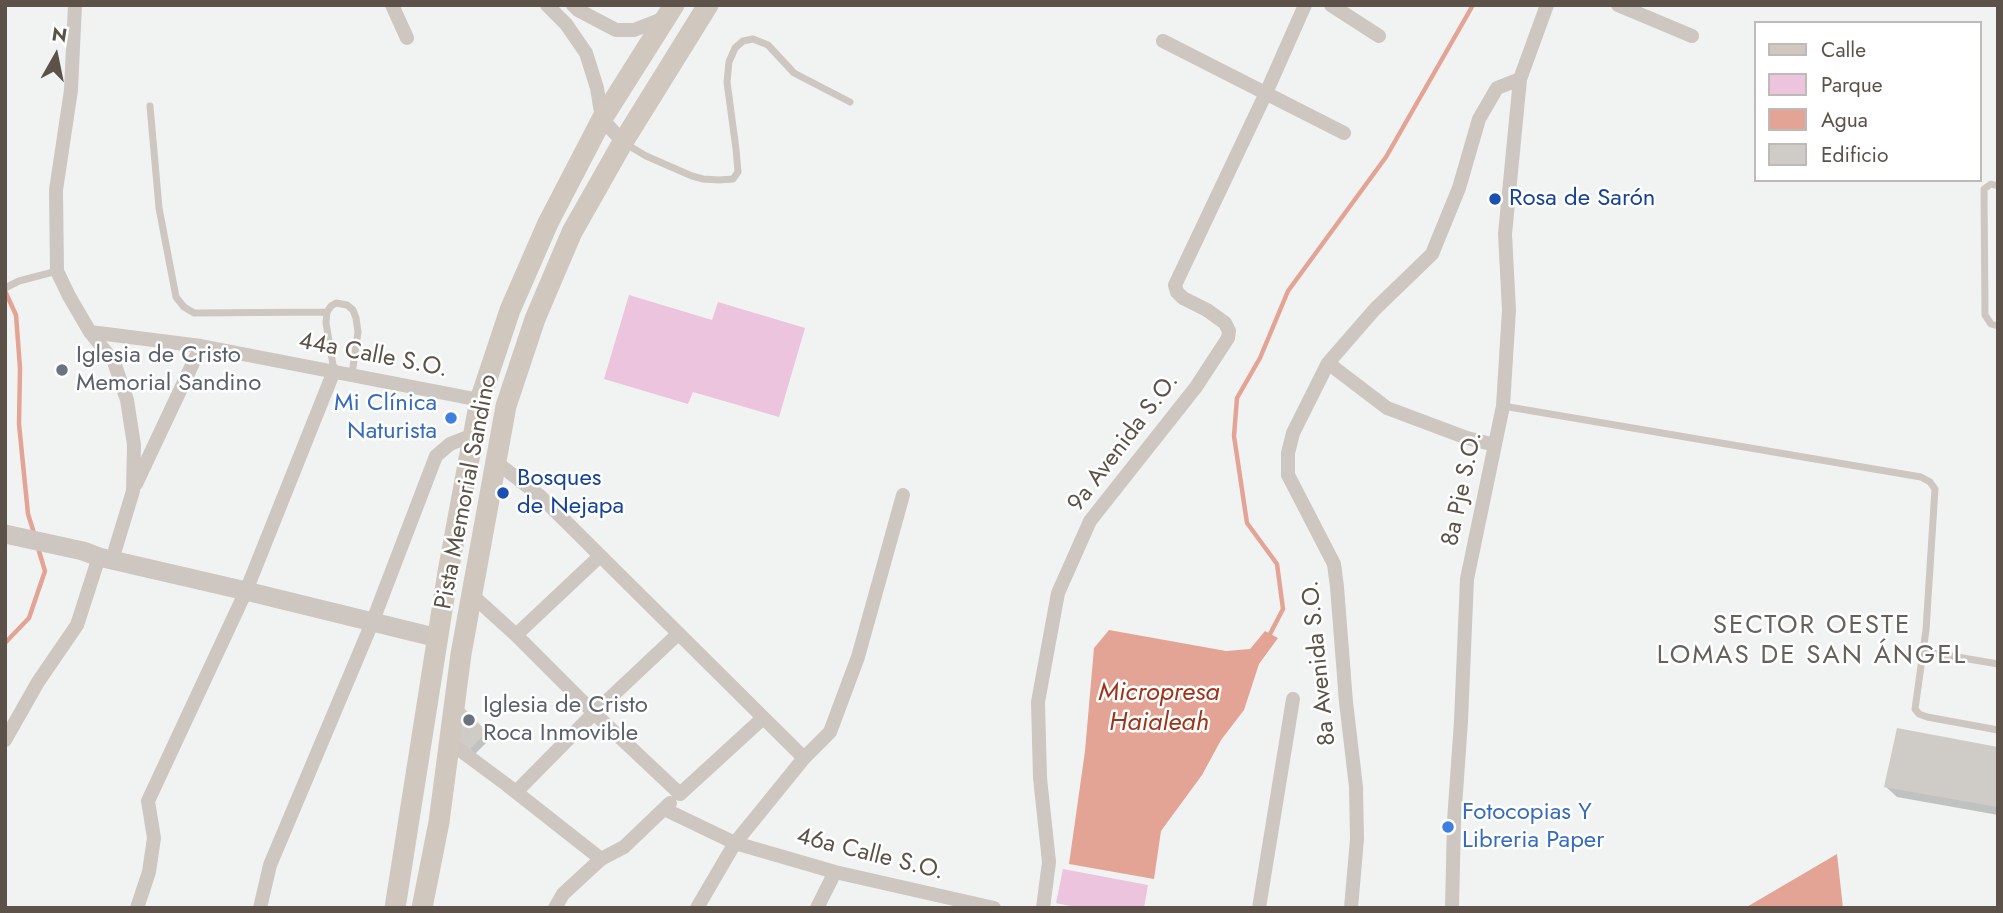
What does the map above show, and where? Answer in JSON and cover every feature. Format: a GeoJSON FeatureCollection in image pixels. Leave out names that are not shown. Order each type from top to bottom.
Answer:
{"type":"FeatureCollection","features":[{"type":"Feature","properties":{"kind":"main road","name":"Pista Memorial Sandino"},"geometry":{"type":"LineString","coordinates":[[422,908],[439,822],[461,654],[506,406],[535,319],[572,232],[622,142],[708,5]]}},
{"type":"Feature","properties":{"kind":"main road","name":"Pista Memorial Sandino"},"geometry":{"type":"LineString","coordinates":[[395,908],[438,638],[480,400],[510,310],[542,235],[602,119],[670,11]]}},
{"type":"Feature","properties":{"kind":"street"},"geometry":{"type":"LineString","coordinates":[[75,5],[71,90],[56,190],[57,271],[68,296],[90,332],[114,362],[127,400],[134,445],[133,491]]}},
{"type":"Feature","properties":{"kind":"street"},"geometry":{"type":"LineString","coordinates":[[392,5],[407,38]]}},
{"type":"Feature","properties":{"kind":"street"},"geometry":{"type":"LineString","coordinates":[[547,5],[566,24],[586,53],[597,88],[602,119],[622,142]]}},
{"type":"Feature","properties":{"kind":"street"},"geometry":{"type":"LineString","coordinates":[[1266,93],[1305,5]]}},
{"type":"Feature","properties":{"kind":"street"},"geometry":{"type":"LineString","coordinates":[[1331,5],[1379,36]]}},
{"type":"Feature","properties":{"kind":"street"},"geometry":{"type":"LineString","coordinates":[[1520,79],[1547,5]]}},
{"type":"Feature","properties":{"kind":"street"},"geometry":{"type":"LineString","coordinates":[[1618,5],[1692,36]]}},
{"type":"Feature","properties":{"kind":"street"},"geometry":{"type":"LineString","coordinates":[[566,24],[575,8],[616,30],[634,30],[670,11]]}},
{"type":"Feature","properties":{"kind":"street"},"geometry":{"type":"LineString","coordinates":[[1163,41],[1344,132]]}},
{"type":"Feature","properties":{"kind":"street","name":"8a Avenida S.O."},"geometry":{"type":"LineString","coordinates":[[1351,908],[1357,839],[1356,787],[1346,702],[1338,587],[1334,564],[1288,475],[1287,453],[1293,433],[1328,363],[1375,309],[1432,254],[1459,188],[1479,119],[1497,88],[1520,79]]}},
{"type":"Feature","properties":{"kind":"street","name":"8a Pje S.O."},"geometry":{"type":"LineString","coordinates":[[1452,908],[1467,579],[1503,406],[1509,310],[1505,233],[1520,79]]}},
{"type":"Feature","properties":{"kind":"street","name":"9a Avenida S.O."},"geometry":{"type":"LineString","coordinates":[[1043,908],[1049,862],[1040,778],[1038,702],[1058,593],[1090,521],[1196,387],[1228,338],[1229,331],[1225,323],[1183,298],[1175,285],[1266,93]]}},
{"type":"Feature","properties":{"kind":"street","name":"44a Calle S.O."},"geometry":{"type":"LineString","coordinates":[[90,332],[201,346],[480,400]]}},
{"type":"Feature","properties":{"kind":"street"},"geometry":{"type":"LineString","coordinates":[[5,740],[38,682],[77,625],[133,491],[201,346]]}},
{"type":"Feature","properties":{"kind":"street"},"geometry":{"type":"LineString","coordinates":[[1328,363],[1387,408],[1467,438],[1495,445]]}},
{"type":"Feature","properties":{"kind":"street"},"geometry":{"type":"LineString","coordinates":[[137,908],[149,872],[154,838],[148,801],[246,591],[334,371]]}},
{"type":"Feature","properties":{"kind":"street"},"geometry":{"type":"LineString","coordinates":[[260,908],[270,865],[372,623],[436,456],[450,443],[473,435]]}},
{"type":"Feature","properties":{"kind":"street"},"geometry":{"type":"LineString","coordinates":[[496,463],[540,496],[804,758]]}},
{"type":"Feature","properties":{"kind":"street"},"geometry":{"type":"LineString","coordinates":[[697,908],[735,843],[804,758],[830,732],[858,657],[903,495]]}},
{"type":"Feature","properties":{"kind":"street"},"geometry":{"type":"LineString","coordinates":[[11,535],[438,638]]}},
{"type":"Feature","properties":{"kind":"street"},"geometry":{"type":"LineString","coordinates":[[516,635],[600,556]]}},
{"type":"Feature","properties":{"kind":"street"},"geometry":{"type":"LineString","coordinates":[[472,594],[680,793]]}},
{"type":"Feature","properties":{"kind":"street"},"geometry":{"type":"LineString","coordinates":[[516,792],[678,634]]}},
{"type":"Feature","properties":{"kind":"street"},"geometry":{"type":"LineString","coordinates":[[1259,908],[1293,699]]}},
{"type":"Feature","properties":{"kind":"street"},"geometry":{"type":"LineString","coordinates":[[555,908],[563,894],[601,859],[624,847],[763,718]]}},
{"type":"Feature","properties":{"kind":"street"},"geometry":{"type":"LineString","coordinates":[[449,742],[601,859]]}},
{"type":"Feature","properties":{"kind":"street","name":"46a Calle S.O."},"geometry":{"type":"LineString","coordinates":[[663,809],[735,843],[835,872],[994,908]]}},
{"type":"Feature","properties":{"kind":"street"},"geometry":{"type":"LineString","coordinates":[[817,908],[835,872]]}},
{"type":"Feature","properties":{"kind":"lane"},"geometry":{"type":"LineString","coordinates":[[622,142],[646,156],[692,176],[719,180],[733,178],[738,172],[727,82],[729,62],[735,48],[743,41],[753,39],[768,45],[794,73],[850,102]]}},
{"type":"Feature","properties":{"kind":"lane"},"geometry":{"type":"LineString","coordinates":[[150,106],[159,208],[168,264],[176,297],[184,307],[194,313],[327,312]]}},
{"type":"Feature","properties":{"kind":"lane"},"geometry":{"type":"LineString","coordinates":[[1998,186],[1991,184],[1984,189],[1985,315],[1991,324],[1998,326]]}},
{"type":"Feature","properties":{"kind":"lane"},"geometry":{"type":"LineString","coordinates":[[5,288],[19,281],[57,271]]}},
{"type":"Feature","properties":{"kind":"lane"},"geometry":{"type":"LineString","coordinates":[[334,371],[326,323],[327,312],[336,303],[347,305],[353,310],[358,332],[352,374]]}},
{"type":"Feature","properties":{"kind":"lane"},"geometry":{"type":"LineString","coordinates":[[1503,406],[1921,477],[1930,482],[1935,489],[1926,630],[1914,709],[1927,718],[1998,730]]}},
{"type":"Feature","properties":{"kind":"lane"},"geometry":{"type":"LineString","coordinates":[[1922,651],[1998,664]]}},
{"type":"Feature","properties":{"kind":"green space"},"geometry":{"type":"Polygon","coordinates":[[[629,295],[712,320],[718,302],[805,328],[779,417],[693,392],[688,404],[604,379],[629,295]]]}},
{"type":"Feature","properties":{"kind":"green space"},"geometry":{"type":"Polygon","coordinates":[[[1063,869],[1148,885],[1144,908],[1079,908],[1056,903],[1063,869]]]}},
{"type":"Feature","properties":{"kind":"water","name":"Micropresa Haialeah"},"geometry":{"type":"Polygon","coordinates":[[[1109,630],[1226,651],[1250,649],[1265,631],[1278,638],[1259,664],[1244,710],[1221,740],[1202,775],[1161,831],[1154,879],[1069,864],[1085,751],[1094,648],[1109,630]]]}},
{"type":"Feature","properties":{"kind":"water"},"geometry":{"type":"Polygon","coordinates":[[[1837,854],[1843,908],[1745,908],[1837,854]]]}},
{"type":"Feature","properties":{"kind":"building","name":"Iglesia de Cristo Roca Inmovible"},"geometry":{"type":"Polygon","coordinates":[[[464,708],[487,732],[469,750],[458,740],[464,708]]]}},
{"type":"Feature","properties":{"kind":"building"},"geometry":{"type":"Polygon","coordinates":[[[1897,728],[1998,747],[1998,807],[1884,787],[1897,728]]]}},
{"type":"Feature","properties":{"kind":"waterway"},"geometry":{"type":"LineString","coordinates":[[1270,634],[1283,609],[1277,564],[1247,523],[1234,436],[1237,398],[1260,358],[1288,291],[1386,157],[1473,5]]}},
{"type":"Feature","properties":{"kind":"waterway"},"geometry":{"type":"LineString","coordinates":[[5,291],[16,315],[20,368],[19,424],[28,514],[34,533]]}},
{"type":"Feature","properties":{"kind":"waterway"},"geometry":{"type":"LineString","coordinates":[[5,643],[29,618],[45,571],[38,548]]}},
{"type":"Feature","properties":{"kind":"place","name":"Rosa de Sarón"},"geometry":{"type":"Point","coordinates":[1495,199]}},
{"type":"Feature","properties":{"kind":"place","name":"Iglesia de Cristo Memorial Sandino"},"geometry":{"type":"Point","coordinates":[62,370]}},
{"type":"Feature","properties":{"kind":"place","name":"Mi Clínica Naturista"},"geometry":{"type":"Point","coordinates":[451,418]}},
{"type":"Feature","properties":{"kind":"place","name":"Bosques de Nejapa"},"geometry":{"type":"Point","coordinates":[503,493]}},
{"type":"Feature","properties":{"kind":"place","name":"Iglesia de Cristo Roca Inmovible"},"geometry":{"type":"Point","coordinates":[469,720]}},
{"type":"Feature","properties":{"kind":"place","name":"Fotocopias Y Libreria Paper"},"geometry":{"type":"Point","coordinates":[1448,827]}},
{"type":"Feature","properties":{"kind":"district","name":"SECTOR OESTE LOMAS DE SAN ÁNGEL"},"geometry":{"type":"Point","coordinates":[1812,642]}}]}
